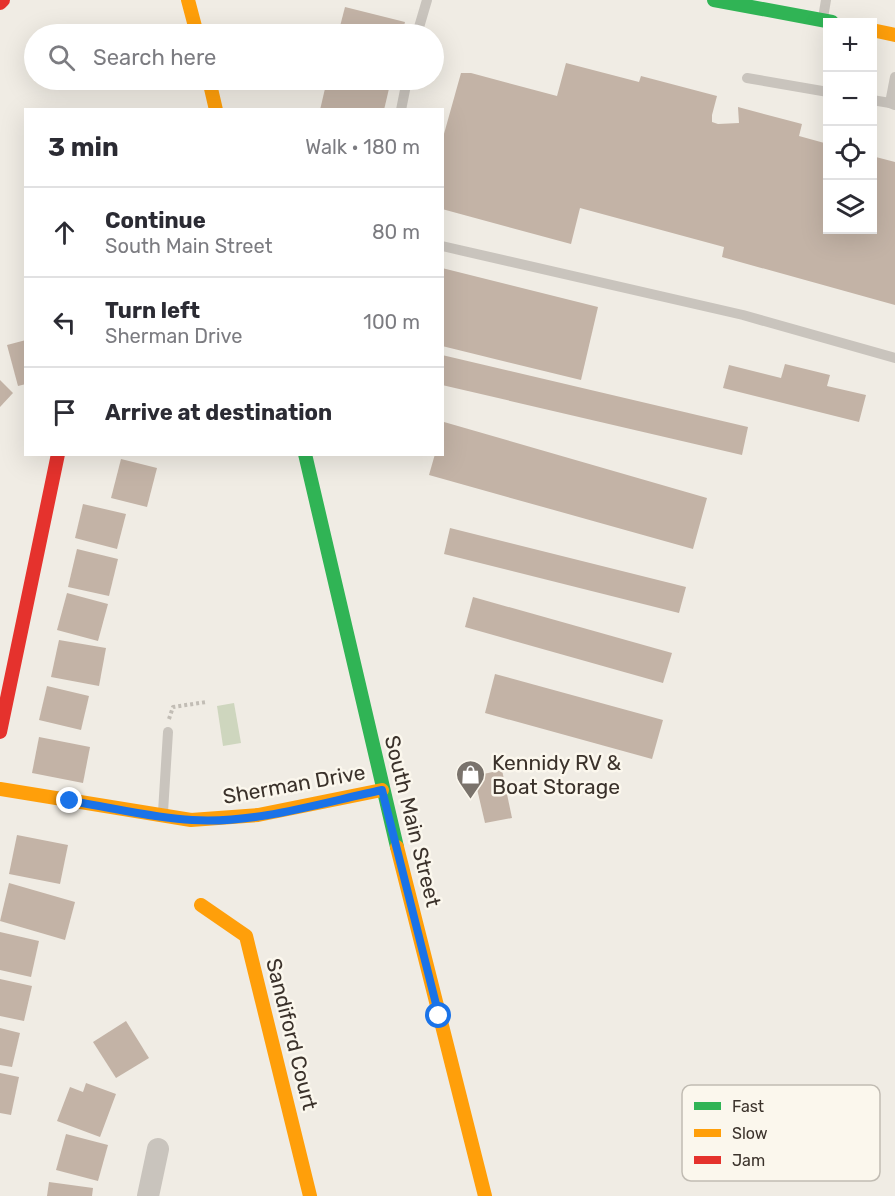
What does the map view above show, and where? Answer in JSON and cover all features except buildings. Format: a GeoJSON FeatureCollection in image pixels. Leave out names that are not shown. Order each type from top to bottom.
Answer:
{"type":"FeatureCollection","features":[{"type":"Feature","properties":{"kind":"street"},"geometry":{"type":"LineString","coordinates":[[188,0],[194,24]]}},
{"type":"Feature","properties":{"kind":"street"},"geometry":{"type":"LineString","coordinates":[[714,0],[823,21]]}},
{"type":"Feature","properties":{"kind":"street"},"geometry":{"type":"LineString","coordinates":[[877,31],[895,35]]}},
{"type":"Feature","properties":{"kind":"street"},"geometry":{"type":"LineString","coordinates":[[211,90],[215,108]]}},
{"type":"Feature","properties":{"kind":"street"},"geometry":{"type":"LineString","coordinates":[[0,732],[58,456]]}},
{"type":"Feature","properties":{"kind":"street","name":"South Main Street"},"geometry":{"type":"LineString","coordinates":[[306,456],[382,790],[485,1196]]}},
{"type":"Feature","properties":{"kind":"street","name":"Sherman Drive"},"geometry":{"type":"LineString","coordinates":[[0,789],[191,820],[258,815],[382,790]]}},
{"type":"Feature","properties":{"kind":"street","name":"Sandiford Court"},"geometry":{"type":"LineString","coordinates":[[201,905],[246,936],[310,1196]]}},
{"type":"Feature","properties":{"kind":"street"},"geometry":{"type":"LineString","coordinates":[[148,1196],[158,1149]]}},
{"type":"Feature","properties":{"kind":"lane"},"geometry":{"type":"LineString","coordinates":[[420,24],[427,0]]}},
{"type":"Feature","properties":{"kind":"lane"},"geometry":{"type":"LineString","coordinates":[[826,0],[827,18]]}},
{"type":"Feature","properties":{"kind":"lane"},"geometry":{"type":"LineString","coordinates":[[877,101],[892,104],[895,77]]}},
{"type":"Feature","properties":{"kind":"lane"},"geometry":{"type":"LineString","coordinates":[[747,78],[823,91]]}},
{"type":"Feature","properties":{"kind":"lane"},"geometry":{"type":"LineString","coordinates":[[401,108],[405,90]]}},
{"type":"Feature","properties":{"kind":"lane"},"geometry":{"type":"LineString","coordinates":[[444,246],[743,315],[895,358]]}},
{"type":"Feature","properties":{"kind":"lane"},"geometry":{"type":"LineString","coordinates":[[162,816],[168,732]]}},
{"type":"Feature","properties":{"kind":"path"},"geometry":{"type":"LineString","coordinates":[[168,732],[171,708],[206,702]]}},
{"type":"Feature","properties":{"kind":"green space"},"geometry":{"type":"Polygon","coordinates":[[[234,703],[241,743],[223,746],[217,706],[234,703]]]}},
{"type":"Feature","properties":{"kind":"traffic: fast"},"geometry":{"type":"LineString","coordinates":[[714,0],[823,20]]}},
{"type":"Feature","properties":{"kind":"traffic: fast"},"geometry":{"type":"LineString","coordinates":[[305,456],[397,847]]}},
{"type":"Feature","properties":{"kind":"traffic: slow"},"geometry":{"type":"LineString","coordinates":[[188,0],[194,24]]}},
{"type":"Feature","properties":{"kind":"traffic: slow"},"geometry":{"type":"LineString","coordinates":[[877,31],[895,35]]}},
{"type":"Feature","properties":{"kind":"traffic: slow"},"geometry":{"type":"LineString","coordinates":[[211,90],[216,108]]}},
{"type":"Feature","properties":{"kind":"traffic: slow"},"geometry":{"type":"LineString","coordinates":[[0,789],[191,820],[258,815],[382,790]]}},
{"type":"Feature","properties":{"kind":"traffic: slow"},"geometry":{"type":"LineString","coordinates":[[397,847],[485,1196]]}},
{"type":"Feature","properties":{"kind":"traffic: slow"},"geometry":{"type":"LineString","coordinates":[[201,905],[246,936],[310,1196]]}},
{"type":"Feature","properties":{"kind":"traffic: jam"},"geometry":{"type":"LineString","coordinates":[[0,3],[3,0]]}},
{"type":"Feature","properties":{"kind":"traffic: jam"},"geometry":{"type":"LineString","coordinates":[[0,732],[58,456]]}},
{"type":"Feature","properties":{"kind":"place","name":"Kennidy RV & Boat Storage"},"geometry":{"type":"Point","coordinates":[471,800]}},
{"type":"Feature","properties":{"kind":"route"},"geometry":{"type":"LineString","coordinates":[[70,801],[191,820],[224,819],[258,815],[382,790],[439,1016]]}}]}
